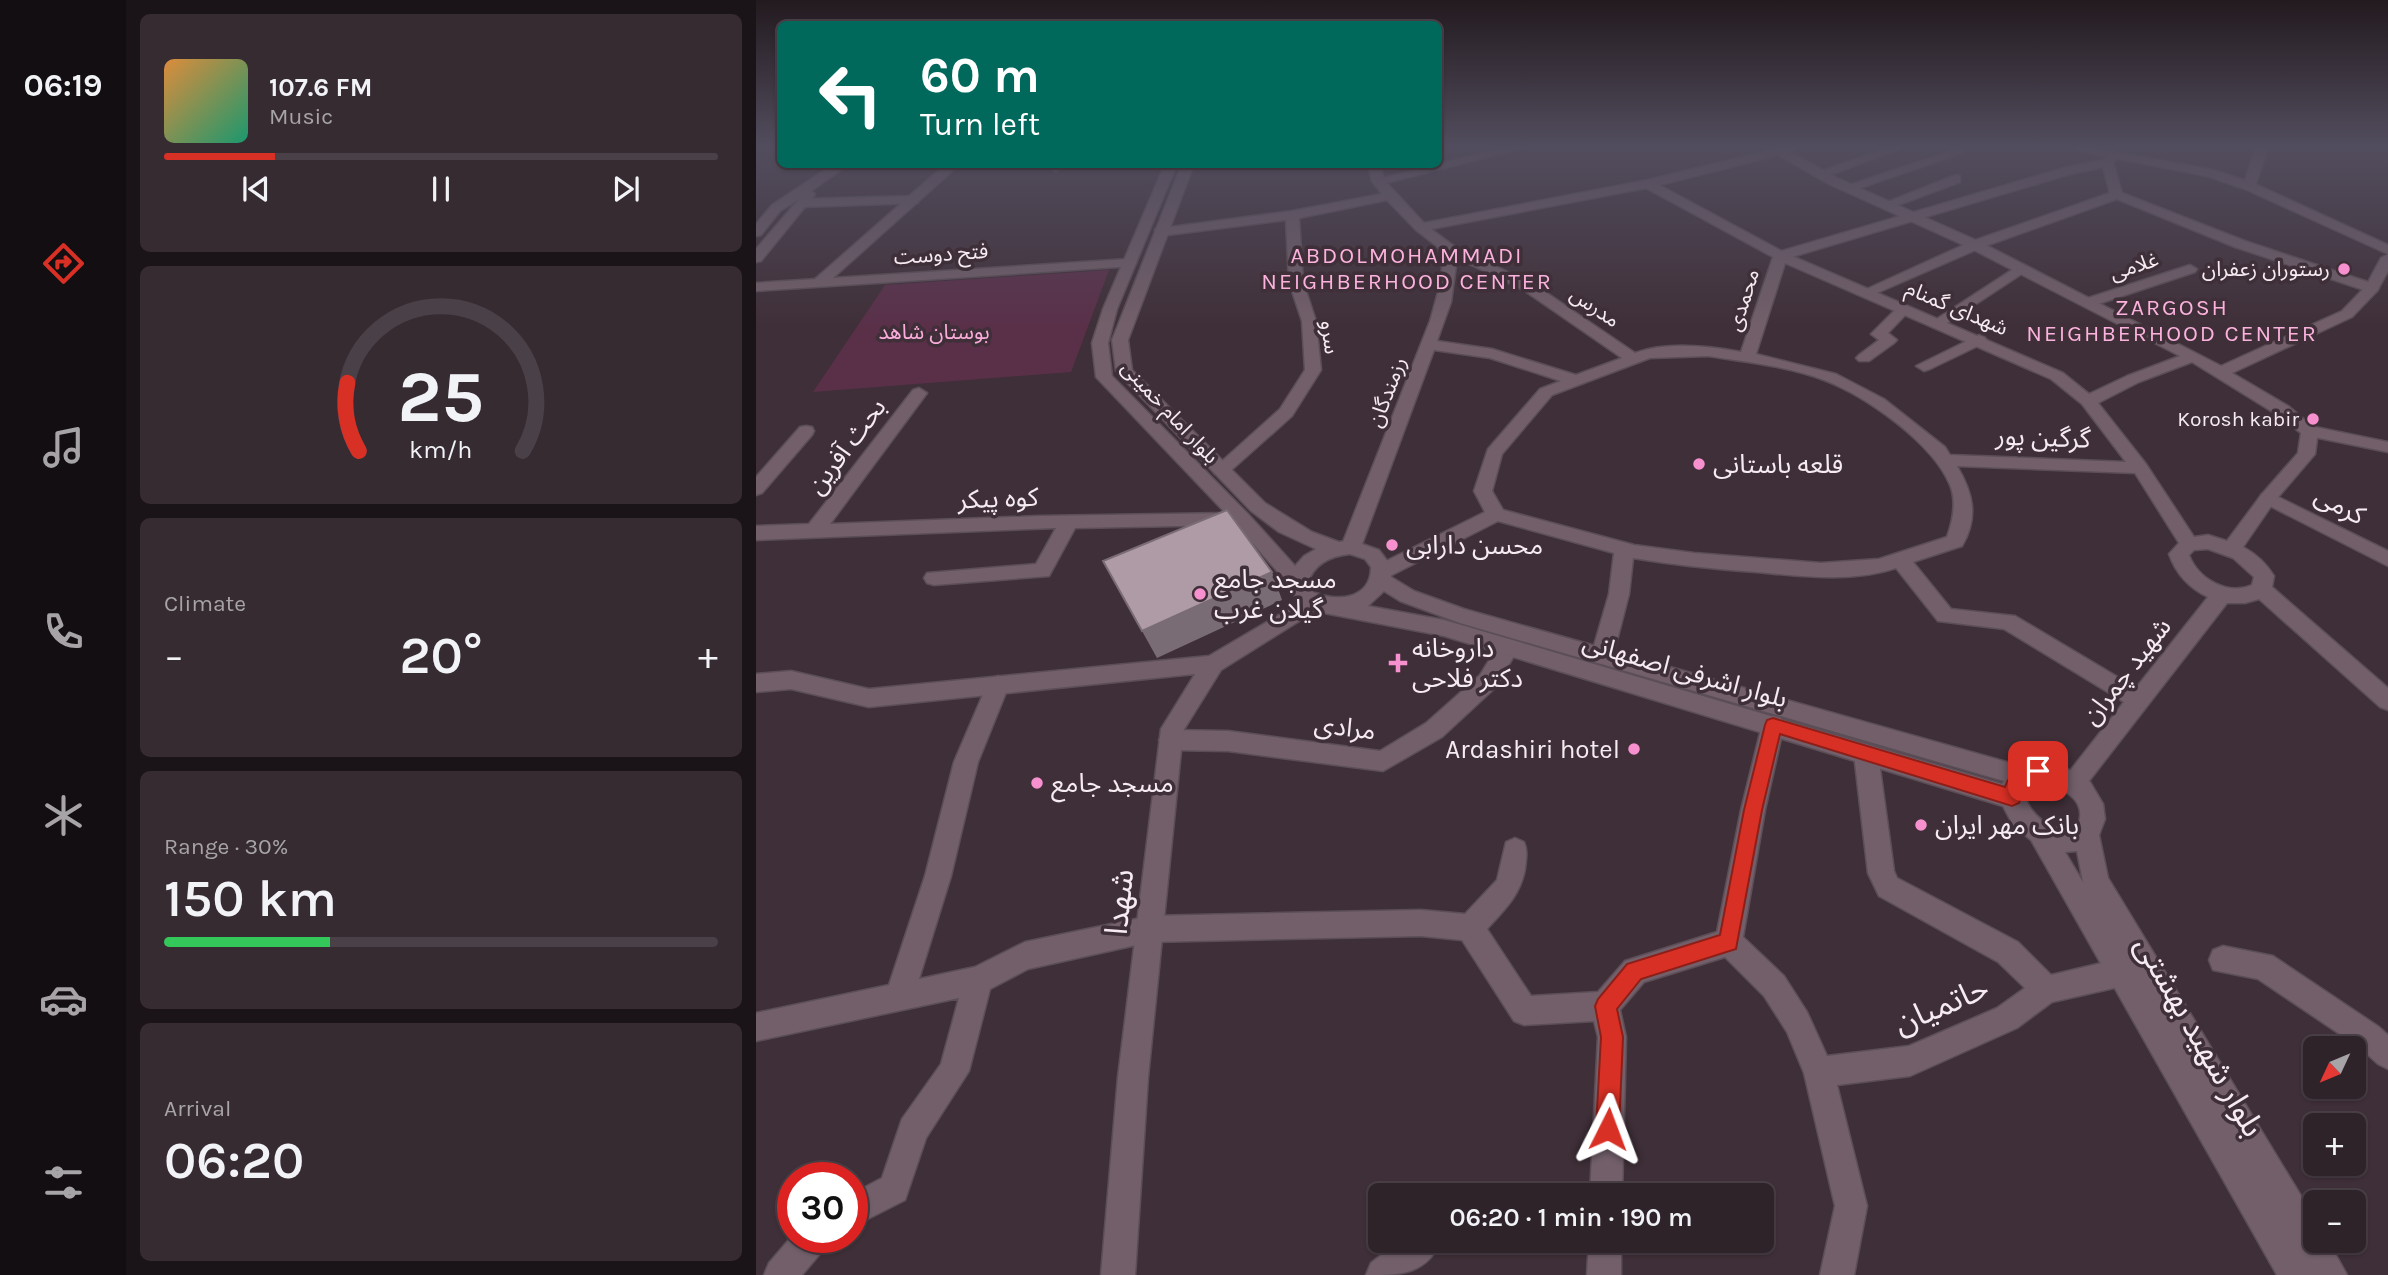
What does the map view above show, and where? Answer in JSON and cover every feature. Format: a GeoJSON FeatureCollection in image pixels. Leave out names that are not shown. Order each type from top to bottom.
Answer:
{"type":"FeatureCollection","features":[{"type":"Feature","properties":{"kind":"street"},"geometry":{"type":"LineString","coordinates":[[756,232],[777,208]]}},
{"type":"Feature","properties":{"kind":"street"},"geometry":{"type":"LineString","coordinates":[[756,258],[797,208]]}},
{"type":"Feature","properties":{"kind":"street"},"geometry":{"type":"LineString","coordinates":[[819,283],[905,208]]}},
{"type":"Feature","properties":{"kind":"street","name":"بلوار امام خمینی"},"geometry":{"type":"LineString","coordinates":[[1153,208],[1110,309],[1100,343],[1104,377],[1242,519],[1305,592]]}},
{"type":"Feature","properties":{"kind":"street","name":"بلوار امام خمینی"},"geometry":{"type":"LineString","coordinates":[[1170,208],[1120,340],[1124,371],[1221,470],[1281,526],[1315,542],[1344,548]]}},
{"type":"Feature","properties":{"kind":"street"},"geometry":{"type":"LineString","coordinates":[[1160,232],[1331,208]]}},
{"type":"Feature","properties":{"kind":"street","name":"مدرس"},"geometry":{"type":"LineString","coordinates":[[1402,208],[1450,250],[1530,288],[1633,358]]}},
{"type":"Feature","properties":{"kind":"street"},"geometry":{"type":"LineString","coordinates":[[1421,227],[1524,208]]}},
{"type":"Feature","properties":{"kind":"street","name":"شهدای گمنام"},"geometry":{"type":"LineString","coordinates":[[1691,208],[1780,256],[1939,322],[2057,376],[2088,401],[2140,468],[2189,544]]}},
{"type":"Feature","properties":{"kind":"street"},"geometry":{"type":"LineString","coordinates":[[1892,208],[1975,245],[2193,356],[2282,410],[2310,431],[2388,447]]}},
{"type":"Feature","properties":{"kind":"street"},"geometry":{"type":"LineString","coordinates":[[1780,256],[1947,208]]}},
{"type":"Feature","properties":{"kind":"street"},"geometry":{"type":"LineString","coordinates":[[1865,293],[1975,245],[2082,208]]}},
{"type":"Feature","properties":{"kind":"street"},"geometry":{"type":"LineString","coordinates":[[2148,208],[2240,244],[2372,288]]}},
{"type":"Feature","properties":{"kind":"street"},"geometry":{"type":"LineString","coordinates":[[2296,208],[2388,250]]}},
{"type":"Feature","properties":{"kind":"street","name":"سرو"},"geometry":{"type":"LineString","coordinates":[[1221,470],[1286,412],[1313,370],[1309,321],[1296,282],[1292,215]]}},
{"type":"Feature","properties":{"kind":"street","name":"رزمندگان"},"geometry":{"type":"LineString","coordinates":[[1344,548],[1428,344],[1447,286],[1452,262],[1450,250]]}},
{"type":"Feature","properties":{"kind":"street","name":"محمدی"},"geometry":{"type":"LineString","coordinates":[[1746,357],[1780,256]]}},
{"type":"Feature","properties":{"kind":"street"},"geometry":{"type":"LineString","coordinates":[[2220,373],[2347,314],[2372,288],[2388,258]]}},
{"type":"Feature","properties":{"kind":"street","name":"فتح دوست"},"geometry":{"type":"LineString","coordinates":[[756,287],[1129,263]]}},
{"type":"Feature","properties":{"kind":"street"},"geometry":{"type":"LineString","coordinates":[[1939,322],[2021,268]]}},
{"type":"Feature","properties":{"kind":"street","name":"غلامی"},"geometry":{"type":"LineString","coordinates":[[2090,302],[2190,269]]}},
{"type":"Feature","properties":{"kind":"street"},"geometry":{"type":"LineString","coordinates":[[1864,358],[1889,340],[1880,334],[1904,309]]}},
{"type":"Feature","properties":{"kind":"street"},"geometry":{"type":"LineString","coordinates":[[1924,366],[1979,340]]}},
{"type":"Feature","properties":{"kind":"street"},"geometry":{"type":"LineString","coordinates":[[1428,344],[1492,354],[1575,380]]}},
{"type":"Feature","properties":{"kind":"street"},"geometry":{"type":"LineString","coordinates":[[1382,576],[1373,554],[1344,548],[1315,557],[1306,564],[1305,592],[1340,608],[1366,599],[1382,576],[1496,514],[1624,549],[1694,560],[1822,570],[1880,566],[1955,541],[1964,516],[1960,486],[1939,451],[1878,402],[1830,377],[1708,351],[1648,353],[1546,393],[1494,453],[1483,491],[1496,514]]}},
{"type":"Feature","properties":{"kind":"street"},"geometry":{"type":"LineString","coordinates":[[2088,401],[2133,379],[2193,356]]}},
{"type":"Feature","properties":{"kind":"street","name":"بحث آفرین"},"geometry":{"type":"LineString","coordinates":[[814,531],[919,393]]}},
{"type":"Feature","properties":{"kind":"street"},"geometry":{"type":"LineString","coordinates":[[756,489],[806,431]]}},
{"type":"Feature","properties":{"kind":"street"},"geometry":{"type":"LineString","coordinates":[[2232,548],[2268,498],[2306,454],[2310,431]]}},
{"type":"Feature","properties":{"kind":"street","name":"گرگین پور"},"geometry":{"type":"LineString","coordinates":[[1945,460],[2140,468]]}},
{"type":"Feature","properties":{"kind":"street","name":"کرمی"},"geometry":{"type":"LineString","coordinates":[[2268,498],[2388,559]]}},
{"type":"Feature","properties":{"kind":"street","name":"کوه پیکر"},"geometry":{"type":"LineString","coordinates":[[756,533],[1242,519]]}},
{"type":"Feature","properties":{"kind":"street"},"geometry":{"type":"LineString","coordinates":[[934,578],[1042,571],[1069,522]]}},
{"type":"Feature","properties":{"kind":"street"},"geometry":{"type":"LineString","coordinates":[[2208,542],[2232,548],[2252,560],[2264,576],[2261,589],[2246,596],[2222,594],[2199,584],[2183,569],[2179,554],[2189,544],[2208,542]]}},
{"type":"Feature","properties":{"kind":"street"},"geometry":{"type":"LineString","coordinates":[[1602,656],[1619,594],[1624,549]]}},
{"type":"Feature","properties":{"kind":"street"},"geometry":{"type":"LineString","coordinates":[[1900,559],[1945,616],[2008,622],[2140,701]]}},
{"type":"Feature","properties":{"kind":"street","name":"بلوار اشرفی اصفهانی"},"geometry":{"type":"LineString","coordinates":[[1382,576],[1407,596],[1460,615],[1602,656],[2017,787]]}},
{"type":"Feature","properties":{"kind":"street"},"geometry":{"type":"LineString","coordinates":[[2261,589],[2388,701]]}},
{"type":"Feature","properties":{"kind":"street","name":"شهدا"},"geometry":{"type":"LineString","coordinates":[[1118,1275],[1133,1077],[1172,729],[1213,664],[1305,592]]}},
{"type":"Feature","properties":{"kind":"street","name":"شهید چمران"},"geometry":{"type":"LineString","coordinates":[[2074,783],[2222,594]]}},
{"type":"Feature","properties":{"kind":"street","name":"بلوار اشرفی اصفهانی"},"geometry":{"type":"LineString","coordinates":[[1340,608],[1444,628],[1867,754],[2017,787]]}},
{"type":"Feature","properties":{"kind":"street","name":"مرادی"},"geometry":{"type":"LineString","coordinates":[[1171,740],[1228,741],[1383,761],[1434,730],[1488,681],[1508,647]]}},
{"type":"Feature","properties":{"kind":"street"},"geometry":{"type":"LineString","coordinates":[[756,684],[791,680],[869,698],[1213,664]]}},
{"type":"Feature","properties":{"kind":"street"},"geometry":{"type":"LineString","coordinates":[[899,997],[938,876],[965,762],[998,685]]}},
{"type":"Feature","properties":{"kind":"street"},"geometry":{"type":"LineString","coordinates":[[1729,942],[1753,810],[1773,725]]}},
{"type":"Feature","properties":{"kind":"street"},"geometry":{"type":"LineString","coordinates":[[1867,754],[1881,873],[1888,887],[2008,951],[2046,990]]}},
{"type":"Feature","properties":{"kind":"street"},"geometry":{"type":"LineString","coordinates":[[2038,771],[2048,772],[2074,783],[2085,793],[2095,816],[2093,826],[2086,834],[2066,840],[2041,834],[2021,817],[2017,787],[2038,771]]}},
{"type":"Feature","properties":{"kind":"street","name":"بلوار شهید بهشتی"},"geometry":{"type":"LineString","coordinates":[[2041,834],[2123,972],[2284,1269]]}},
{"type":"Feature","properties":{"kind":"street","name":"بلوار شهید بهشتی"},"geometry":{"type":"LineString","coordinates":[[2086,834],[2096,882],[2330,1275]]}},
{"type":"Feature","properties":{"kind":"street"},"geometry":{"type":"LineString","coordinates":[[1470,928],[1509,886],[1515,850]]}},
{"type":"Feature","properties":{"kind":"street"},"geometry":{"type":"LineString","coordinates":[[756,1027],[978,980],[1025,956],[1150,929],[1421,923],[1470,928]]}},
{"type":"Feature","properties":{"kind":"street"},"geometry":{"type":"LineString","coordinates":[[1470,928],[1524,1010],[1605,1006],[1635,971],[1729,942]]}},
{"type":"Feature","properties":{"kind":"street"},"geometry":{"type":"LineString","coordinates":[[1729,942],[1774,986],[1797,1023],[1819,1072],[1851,1206],[1837,1275]]}},
{"type":"Feature","properties":{"kind":"street"},"geometry":{"type":"LineString","coordinates":[[2223,960],[2263,966],[2369,1037],[2388,1054]]}},
{"type":"Feature","properties":{"kind":"street","name":"حاتمیان"},"geometry":{"type":"LineString","coordinates":[[1819,1072],[1910,1061],[2007,1018],[2046,990],[2123,972]]}},
{"type":"Feature","properties":{"kind":"street"},"geometry":{"type":"LineString","coordinates":[[868,1203],[894,1189],[913,1130],[954,1071],[978,980]]}},
{"type":"Feature","properties":{"kind":"street"},"geometry":{"type":"LineString","coordinates":[[1605,1006],[1612,1037],[1606,1183]]}},
{"type":"Feature","properties":{"kind":"street"},"geometry":{"type":"LineString","coordinates":[[781,1275],[799,1253]]}},
{"type":"Feature","properties":{"kind":"street"},"geometry":{"type":"LineString","coordinates":[[1383,1275],[1410,1253]]}},
{"type":"Feature","properties":{"kind":"street"},"geometry":{"type":"LineString","coordinates":[[1604,1275],[1605,1253]]}},
{"type":"Feature","properties":{"kind":"green space","name":"بوستان شاهد"},"geometry":{"type":"Polygon","coordinates":[[[1109,270],[1071,372],[813,392],[885,285],[1109,270]]]}},
{"type":"Feature","properties":{"kind":"building"},"geometry":{"type":"Polygon","coordinates":[[[1227,510],[1272,572],[1142,631],[1103,561],[1227,510]]]}},
{"type":"Feature","properties":{"kind":"place","name":"رستوران زعفران"},"geometry":{"type":"Point","coordinates":[2344,269]}},
{"type":"Feature","properties":{"kind":"place","name":"Korosh kabir"},"geometry":{"type":"Point","coordinates":[2313,419]}},
{"type":"Feature","properties":{"kind":"place","name":"قلعه باستانی"},"geometry":{"type":"Point","coordinates":[1699,464]}},
{"type":"Feature","properties":{"kind":"place","name":"محسن دارابی"},"geometry":{"type":"Point","coordinates":[1392,545]}},
{"type":"Feature","properties":{"kind":"place","name":"مسجد جامع گیلان غرب"},"geometry":{"type":"Point","coordinates":[1200,594]}},
{"type":"Feature","properties":{"kind":"place","name":"داروخانه دکتر فلاحی"},"geometry":{"type":"Point","coordinates":[1398,663]}},
{"type":"Feature","properties":{"kind":"place","name":"Ardashiri hotel"},"geometry":{"type":"Point","coordinates":[1634,749]}},
{"type":"Feature","properties":{"kind":"place","name":"مسجد جامع"},"geometry":{"type":"Point","coordinates":[1037,783]}},
{"type":"Feature","properties":{"kind":"place","name":"بانک مهر ایران"},"geometry":{"type":"Point","coordinates":[1921,825]}},
{"type":"Feature","properties":{"kind":"district","name":"ABDOLMOHAMMADI NEIGHBERHOOD CENTER"},"geometry":{"type":"Point","coordinates":[1407,268]}},
{"type":"Feature","properties":{"kind":"district","name":"ZARGOSH NEIGHBERHOOD CENTER"},"geometry":{"type":"Point","coordinates":[2172,320]}},
{"type":"Feature","properties":{"kind":"route"},"geometry":{"type":"LineString","coordinates":[[1608,1129],[1612,1037],[1605,1006],[1635,971],[1729,942],[1741,869],[1773,725],[2012,797],[2015,782],[2021,776],[2038,771]]}}]}
